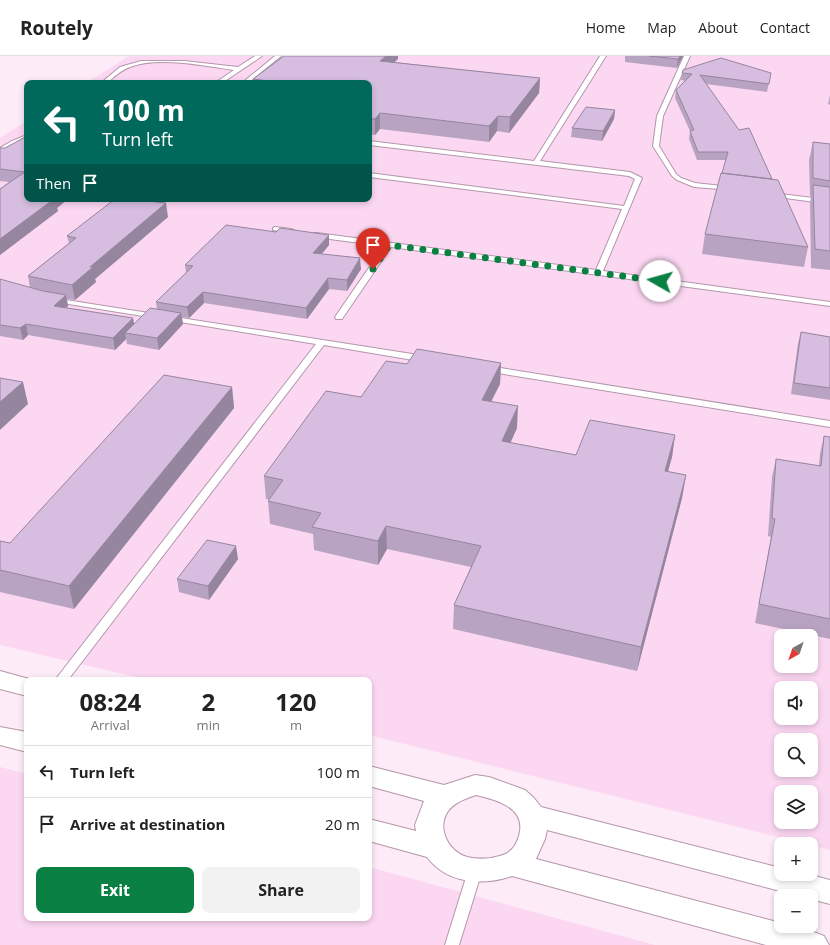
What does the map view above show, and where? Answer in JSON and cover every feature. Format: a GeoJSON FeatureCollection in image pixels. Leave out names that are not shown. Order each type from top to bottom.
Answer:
{"type":"FeatureCollection","features":[{"type":"Feature","properties":{"kind":"street"},"geometry":{"type":"LineString","coordinates":[[0,680],[24,686]]}},
{"type":"Feature","properties":{"kind":"street"},"geometry":{"type":"LineString","coordinates":[[0,736],[24,741]]}},
{"type":"Feature","properties":{"kind":"street"},"geometry":{"type":"LineString","coordinates":[[372,777],[444,796]]}},
{"type":"Feature","properties":{"kind":"street"},"geometry":{"type":"LineString","coordinates":[[533,816],[534,830],[531,844],[522,857],[511,864],[493,870],[475,871],[459,866],[444,858],[434,847],[429,834],[428,820],[433,807],[444,796],[458,789],[475,785],[492,787],[508,793],[522,803],[533,816],[830,892]]}},
{"type":"Feature","properties":{"kind":"street"},"geometry":{"type":"LineString","coordinates":[[372,831],[434,847]]}},
{"type":"Feature","properties":{"kind":"street"},"geometry":{"type":"LineString","coordinates":[[511,864],[814,945]]}},
{"type":"Feature","properties":{"kind":"lane"},"geometry":{"type":"LineString","coordinates":[[223,80],[259,56]]}},
{"type":"Feature","properties":{"kind":"lane"},"geometry":{"type":"LineString","coordinates":[[248,80],[278,56]]}},
{"type":"Feature","properties":{"kind":"lane"},"geometry":{"type":"LineString","coordinates":[[536,162],[603,56]]}},
{"type":"Feature","properties":{"kind":"lane"},"geometry":{"type":"LineString","coordinates":[[687,56],[660,116],[656,146],[674,175],[679,179],[694,185],[739,190]]}},
{"type":"Feature","properties":{"kind":"lane"},"geometry":{"type":"LineString","coordinates":[[108,80],[127,66],[141,61],[176,62],[240,69]]}},
{"type":"Feature","properties":{"kind":"lane"},"geometry":{"type":"LineString","coordinates":[[0,152],[14,142],[24,138]]}},
{"type":"Feature","properties":{"kind":"lane"},"geometry":{"type":"LineString","coordinates":[[372,143],[630,174],[639,178],[599,273]]}},
{"type":"Feature","properties":{"kind":"lane"},"geometry":{"type":"LineString","coordinates":[[372,175],[627,208]]}},
{"type":"Feature","properties":{"kind":"lane"},"geometry":{"type":"LineString","coordinates":[[762,193],[830,202]]}},
{"type":"Feature","properties":{"kind":"lane"},"geometry":{"type":"LineString","coordinates":[[275,229],[830,304]]}},
{"type":"Feature","properties":{"kind":"lane"},"geometry":{"type":"LineString","coordinates":[[339,317],[389,245]]}},
{"type":"Feature","properties":{"kind":"lane"},"geometry":{"type":"LineString","coordinates":[[46,299],[430,360]]}},
{"type":"Feature","properties":{"kind":"lane"},"geometry":{"type":"LineString","coordinates":[[63,677],[321,343]]}},
{"type":"Feature","properties":{"kind":"lane"},"geometry":{"type":"LineString","coordinates":[[477,368],[830,424]]}},
{"type":"Feature","properties":{"kind":"lane"},"geometry":{"type":"LineString","coordinates":[[452,945],[475,871]]}},
{"type":"Feature","properties":{"kind":"shaded area"},"geometry":{"type":"Polygon","coordinates":[[[129,56],[830,56],[830,850],[818,847],[818,837],[778,837],[372,736],[372,677],[135,677],[0,645],[0,138],[24,123],[24,202],[372,202],[372,80],[91,80],[129,56]]]}},
{"type":"Feature","properties":{"kind":"shaded area"},"geometry":{"type":"Polygon","coordinates":[[[0,767],[24,773],[24,921],[372,921],[372,868],[655,945],[0,945],[0,767]]]}},
{"type":"Feature","properties":{"kind":"building"},"geometry":{"type":"Polygon","coordinates":[[[284,56],[386,56],[380,61],[540,78],[510,117],[498,116],[489,126],[380,113],[375,119],[372,119],[372,80],[253,79],[284,56]]]}},
{"type":"Feature","properties":{"kind":"building"},"geometry":{"type":"Polygon","coordinates":[[[649,56],[680,56],[678,59],[649,56]]]}},
{"type":"Feature","properties":{"kind":"building"},"geometry":{"type":"Polygon","coordinates":[[[721,58],[771,73],[769,84],[700,75],[739,130],[749,128],[772,179],[722,173],[728,152],[698,152],[690,131],[694,130],[676,90],[692,74],[682,73],[683,70],[721,58]]]}},
{"type":"Feature","properties":{"kind":"building"},"geometry":{"type":"Polygon","coordinates":[[[586,107],[615,110],[603,131],[572,128],[586,107]]]}},
{"type":"Feature","properties":{"kind":"building"},"geometry":{"type":"Polygon","coordinates":[[[24,138],[24,172],[0,169],[0,148],[5,148],[24,138]]]}},
{"type":"Feature","properties":{"kind":"building"},"geometry":{"type":"Polygon","coordinates":[[[813,142],[830,144],[830,181],[813,178],[813,142]]]}},
{"type":"Feature","properties":{"kind":"building"},"geometry":{"type":"Polygon","coordinates":[[[24,173],[24,202],[50,202],[0,239],[0,189],[24,173]]]}},
{"type":"Feature","properties":{"kind":"building"},"geometry":{"type":"Polygon","coordinates":[[[721,173],[778,180],[808,247],[705,234],[721,173]]]}},
{"type":"Feature","properties":{"kind":"building"},"geometry":{"type":"Polygon","coordinates":[[[813,185],[830,187],[830,251],[815,249],[813,185]]]}},
{"type":"Feature","properties":{"kind":"building"},"geometry":{"type":"Polygon","coordinates":[[[111,202],[166,203],[90,267],[93,267],[72,285],[28,276],[76,238],[67,236],[111,202]]]}},
{"type":"Feature","properties":{"kind":"building"},"geometry":{"type":"Polygon","coordinates":[[[226,225],[276,232],[280,228],[329,235],[313,253],[360,258],[347,280],[328,278],[306,308],[203,292],[187,307],[156,302],[193,266],[185,265],[226,225]]]}},
{"type":"Feature","properties":{"kind":"building"},"geometry":{"type":"Polygon","coordinates":[[[0,279],[43,291],[66,295],[54,306],[133,318],[113,338],[26,324],[20,328],[0,325],[0,279]]]}},
{"type":"Feature","properties":{"kind":"building"},"geometry":{"type":"Polygon","coordinates":[[[150,308],[181,313],[157,338],[125,333],[150,308]]]}},
{"type":"Feature","properties":{"kind":"building"},"geometry":{"type":"Polygon","coordinates":[[[801,332],[830,337],[830,388],[794,383],[801,332]]]}},
{"type":"Feature","properties":{"kind":"building"},"geometry":{"type":"Polygon","coordinates":[[[417,349],[501,363],[482,400],[518,406],[502,441],[576,455],[590,420],[675,435],[665,471],[686,475],[641,647],[454,605],[481,546],[386,526],[378,541],[312,527],[321,513],[268,501],[283,480],[264,476],[326,391],[361,397],[386,361],[407,364],[417,349]]]}},
{"type":"Feature","properties":{"kind":"building"},"geometry":{"type":"Polygon","coordinates":[[[164,375],[232,387],[69,586],[0,570],[0,541],[10,543],[164,375]]]}},
{"type":"Feature","properties":{"kind":"building"},"geometry":{"type":"Polygon","coordinates":[[[0,378],[23,382],[0,402],[0,378]]]}},
{"type":"Feature","properties":{"kind":"building"},"geometry":{"type":"Polygon","coordinates":[[[824,436],[830,437],[830,619],[759,604],[775,519],[772,518],[776,459],[821,466],[824,436]]]}},
{"type":"Feature","properties":{"kind":"building"},"geometry":{"type":"Polygon","coordinates":[[[207,540],[236,546],[208,586],[177,579],[207,540]]]}},
{"type":"Feature","properties":{"kind":"route"},"geometry":{"type":"LineString","coordinates":[[373,269],[389,245],[660,281]]}}]}
